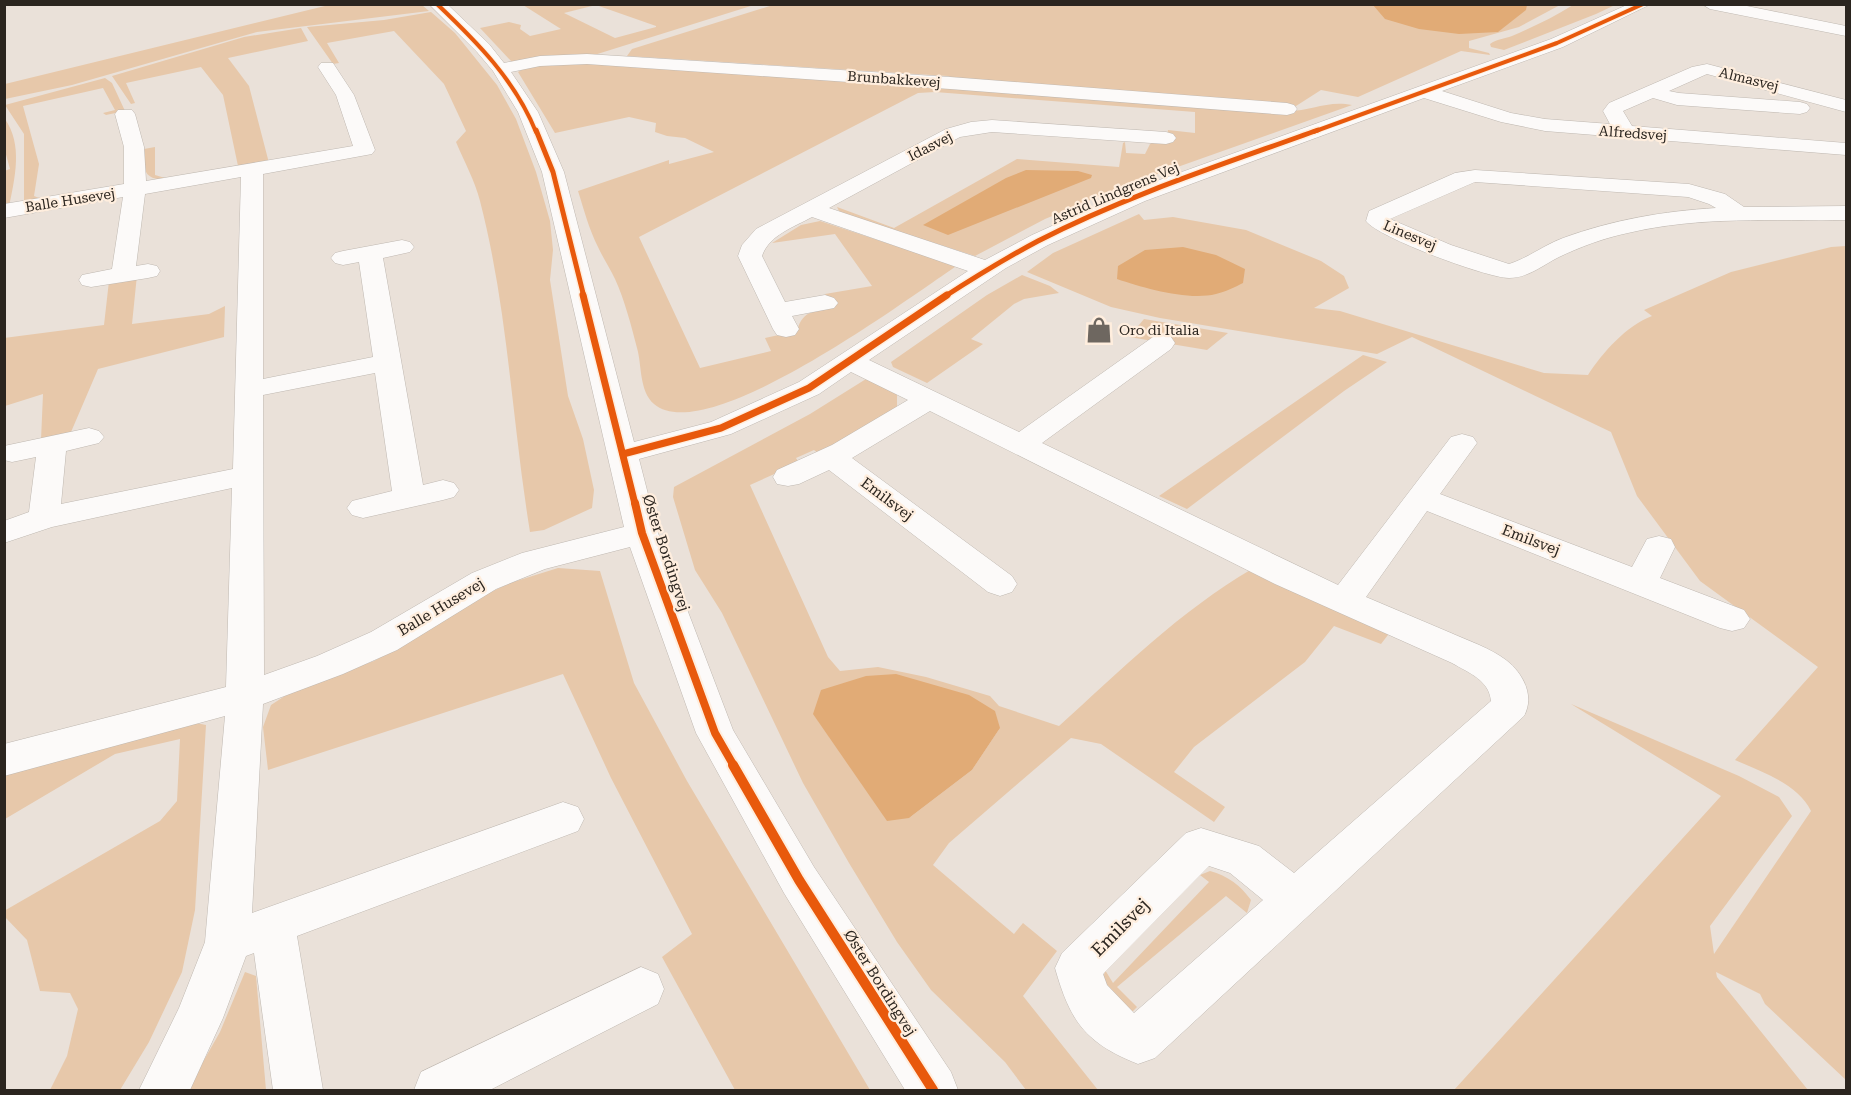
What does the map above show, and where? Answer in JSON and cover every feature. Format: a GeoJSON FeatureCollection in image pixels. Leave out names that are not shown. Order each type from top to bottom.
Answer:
{"type":"FeatureCollection","features":[{"type":"Feature","properties":{"kind":"street","name":"Øster Bordingvej"},"geometry":{"type":"LineString","coordinates":[[437,4],[483,48],[500,69],[528,112],[554,172],[642,533],[715,733],[799,880],[933,1090]]}},
{"type":"Feature","properties":{"kind":"street","name":"Astrid Lindgrens Vej"},"geometry":{"type":"LineString","coordinates":[[623,454],[721,428],[809,388],[987,269],[1040,240],[1137,196],[1566,39],[1643,4]]}},
{"type":"Feature","properties":{"kind":"street"},"geometry":{"type":"LineString","coordinates":[[1710,4],[1846,32]]}},
{"type":"Feature","properties":{"kind":"street","name":"Brunbakkevej"},"geometry":{"type":"LineString","coordinates":[[500,69],[540,61],[586,59],[950,83],[1287,109]]}},
{"type":"Feature","properties":{"kind":"street","name":"Balle Husevej"},"geometry":{"type":"LineString","coordinates":[[4,211],[365,150],[345,95],[327,67]]}},
{"type":"Feature","properties":{"kind":"street","name":"Almasvej"},"geometry":{"type":"LineString","coordinates":[[1627,133],[1616,119],[1613,111],[1616,107],[1707,69],[1846,106]]}},
{"type":"Feature","properties":{"kind":"street","name":"Alfredsvej"},"geometry":{"type":"LineString","coordinates":[[1424,92],[1508,118],[1545,125],[1845,150]]}},
{"type":"Feature","properties":{"kind":"street","name":"Almasvej"},"geometry":{"type":"LineString","coordinates":[[1654,92],[1677,99],[1835,110],[1846,106]]}},
{"type":"Feature","properties":{"kind":"street","name":"Balle Husevej"},"geometry":{"type":"LineString","coordinates":[[123,274],[135,189],[134,147],[117,116],[148,110]]}},
{"type":"Feature","properties":{"kind":"street","name":"Idasvej"},"geometry":{"type":"LineString","coordinates":[[825,303],[781,320],[750,256],[754,245],[764,234],[953,133],[972,128],[1002,126],[1134,144],[1166,138]]}},
{"type":"Feature","properties":{"kind":"street"},"geometry":{"type":"LineString","coordinates":[[164,1090],[199,1018],[228,942],[245,696],[252,169]]}},
{"type":"Feature","properties":{"kind":"street","name":"Linesvej"},"geometry":{"type":"LineString","coordinates":[[1738,213],[1717,199],[1689,191],[1475,176],[1463,178],[1377,216],[1377,221],[1386,227],[1474,261],[1510,271],[1521,268],[1551,252],[1627,226],[1738,213],[1846,213]]}},
{"type":"Feature","properties":{"kind":"street"},"geometry":{"type":"LineString","coordinates":[[810,210],[987,269]]}},
{"type":"Feature","properties":{"kind":"street"},"geometry":{"type":"LineString","coordinates":[[402,247],[357,255],[387,362],[409,497]]}},
{"type":"Feature","properties":{"kind":"street"},"geometry":{"type":"LineString","coordinates":[[91,280],[147,271]]}},
{"type":"Feature","properties":{"kind":"street"},"geometry":{"type":"LineString","coordinates":[[1022,444],[1162,343]]}},
{"type":"Feature","properties":{"kind":"street","name":"Emilsvej"},"geometry":{"type":"LineString","coordinates":[[850,360],[1287,576],[1465,654],[1493,670],[1508,686],[1511,706],[1295,900],[1138,1041],[1118,1031],[1087,998],[1078,968],[1201,846],[1244,860],[1295,900]]}},
{"type":"Feature","properties":{"kind":"street"},"geometry":{"type":"LineString","coordinates":[[248,390],[387,362]]}},
{"type":"Feature","properties":{"kind":"street"},"geometry":{"type":"LineString","coordinates":[[788,477],[832,458],[885,428],[929,399]]}},
{"type":"Feature","properties":{"kind":"street"},"geometry":{"type":"LineString","coordinates":[[12,453],[89,437]]}},
{"type":"Feature","properties":{"kind":"street"},"geometry":{"type":"LineString","coordinates":[[1344,600],[1462,443]]}},
{"type":"Feature","properties":{"kind":"street"},"geometry":{"type":"LineString","coordinates":[[44,518],[52,445]]}},
{"type":"Feature","properties":{"kind":"street","name":"Emilsvej"},"geometry":{"type":"LineString","coordinates":[[832,458],[1000,584]]}},
{"type":"Feature","properties":{"kind":"street"},"geometry":{"type":"LineString","coordinates":[[4,533],[44,518],[248,475]]}},
{"type":"Feature","properties":{"kind":"street"},"geometry":{"type":"LineString","coordinates":[[363,508],[442,489]]}},
{"type":"Feature","properties":{"kind":"street","name":"Emilsvej"},"geometry":{"type":"LineString","coordinates":[[1420,497],[1732,619]]}},
{"type":"Feature","properties":{"kind":"street","name":"Balle Husevej"},"geometry":{"type":"LineString","coordinates":[[4,760],[245,696],[330,665],[384,641],[484,581],[524,565],[642,533]]}},
{"type":"Feature","properties":{"kind":"street"},"geometry":{"type":"LineString","coordinates":[[1641,584],[1659,547]]}},
{"type":"Feature","properties":{"kind":"street"},"geometry":{"type":"LineString","coordinates":[[228,942],[563,819]]}},
{"type":"Feature","properties":{"kind":"street"},"geometry":{"type":"LineString","coordinates":[[273,925],[298,1090]]}},
{"type":"Feature","properties":{"kind":"street"},"geometry":{"type":"LineString","coordinates":[[440,1090],[641,989]]}},
{"type":"Feature","properties":{"kind":"shaded area"},"geometry":{"type":"Polygon","coordinates":[[[329,5],[422,5],[429,11],[257,32],[72,85],[5,99],[5,84],[329,5]]]}},
{"type":"Feature","properties":{"kind":"shaded area"},"geometry":{"type":"Polygon","coordinates":[[[523,5],[596,5],[754,5],[591,56],[512,62],[480,28],[509,22],[521,25],[520,29],[530,36],[561,29],[523,5]],[[596,5],[564,13],[615,38],[656,26],[596,5]]]}},
{"type":"Feature","properties":{"kind":"shaded area"},"geometry":{"type":"Polygon","coordinates":[[[773,5],[1560,5],[1519,27],[1469,41],[1469,48],[1490,55],[1461,51],[1358,97],[1321,90],[1296,106],[970,84],[948,76],[627,56],[632,49],[773,5]]]}},
{"type":"Feature","properties":{"kind":"shaded area"},"geometry":{"type":"Polygon","coordinates":[[[1373,5],[1527,5],[1526,10],[1498,32],[1459,34],[1419,29],[1385,19],[1373,5]]]}},
{"type":"Feature","properties":{"kind":"shaded area"},"geometry":{"type":"Polygon","coordinates":[[[1573,5],[1615,5],[1504,50],[1491,47],[1490,44],[1493,42],[1528,29],[1573,5]]]}},
{"type":"Feature","properties":{"kind":"shaded area"},"geometry":{"type":"Polygon","coordinates":[[[431,12],[455,33],[497,85],[516,119],[536,172],[550,221],[553,250],[550,280],[568,396],[583,439],[594,490],[592,508],[544,530],[530,532],[497,283],[478,194],[456,142],[466,131],[444,84],[394,31],[327,43],[339,63],[333,64],[307,27],[384,20],[431,12]]]}},
{"type":"Feature","properties":{"kind":"shaded area"},"geometry":{"type":"Polygon","coordinates":[[[301,28],[308,41],[228,58],[249,86],[269,163],[162,180],[147,174],[144,149],[155,147],[155,175],[165,178],[238,166],[223,95],[201,67],[126,83],[135,103],[131,104],[112,76],[244,37],[301,28]]]}},
{"type":"Feature","properties":{"kind":"shaded area"},"geometry":{"type":"Polygon","coordinates":[[[568,62],[1288,111],[1335,104],[1352,105],[1124,186],[1045,219],[975,256],[840,213],[837,207],[894,228],[1017,159],[1119,167],[1123,143],[1125,142],[1126,153],[1145,154],[1150,144],[1167,135],[1168,130],[1195,133],[1195,112],[935,92],[918,93],[639,237],[700,368],[771,351],[765,338],[797,331],[806,315],[834,307],[825,294],[872,286],[835,234],[772,243],[801,225],[820,221],[955,267],[852,336],[759,389],[716,406],[680,412],[654,404],[649,399],[625,304],[592,233],[578,191],[669,160],[669,164],[714,152],[685,138],[655,132],[656,123],[629,117],[555,133],[518,72],[524,68],[568,62]]]}},
{"type":"Feature","properties":{"kind":"shaded area"},"geometry":{"type":"Polygon","coordinates":[[[105,78],[112,83],[125,111],[106,115],[103,113],[115,110],[103,88],[23,106],[39,164],[34,196],[44,200],[24,204],[24,134],[5,105],[105,78]]]}},
{"type":"Feature","properties":{"kind":"shaded area"},"geometry":{"type":"Polygon","coordinates":[[[5,119],[11,129],[16,150],[15,173],[9,207],[5,207],[4,171],[10,169],[5,151],[5,119]]]}},
{"type":"Feature","properties":{"kind":"shaded area"},"geometry":{"type":"Polygon","coordinates":[[[1026,170],[1078,171],[1092,175],[1091,178],[948,235],[923,225],[1006,178],[1026,170]]]}},
{"type":"Feature","properties":{"kind":"shaded area"},"geometry":{"type":"Polygon","coordinates":[[[1139,214],[1144,220],[1173,217],[1246,230],[1321,261],[1344,276],[1349,288],[1314,308],[1340,311],[1544,373],[1588,375],[1600,358],[1624,333],[1652,316],[1644,310],[1731,272],[1831,247],[1846,246],[1846,1080],[1765,1004],[1760,994],[1716,972],[1717,977],[1808,1090],[1454,1090],[1721,796],[1571,704],[1739,776],[1779,797],[1792,816],[1710,926],[1714,954],[1811,811],[1797,793],[1788,786],[1735,760],[1818,667],[1700,581],[1637,496],[1611,432],[1412,337],[1377,354],[1160,318],[1111,307],[1027,272],[1053,253],[1139,214]]]}},
{"type":"Feature","properties":{"kind":"shaded area"},"geometry":{"type":"Polygon","coordinates":[[[1183,247],[1216,255],[1245,269],[1243,283],[1216,294],[1193,296],[1153,290],[1117,279],[1118,266],[1145,250],[1183,247]]]}},
{"type":"Feature","properties":{"kind":"shaded area"},"geometry":{"type":"Polygon","coordinates":[[[137,275],[132,324],[209,314],[225,306],[224,337],[98,369],[71,432],[41,440],[43,394],[5,406],[4,338],[104,325],[109,281],[137,275]]]}},
{"type":"Feature","properties":{"kind":"shaded area"},"geometry":{"type":"Polygon","coordinates":[[[1022,275],[1050,286],[1059,293],[1024,299],[1014,304],[971,339],[983,344],[927,383],[893,367],[891,362],[987,295],[1022,275]]]}},
{"type":"Feature","properties":{"kind":"shaded area"},"geometry":{"type":"Polygon","coordinates":[[[1144,319],[1228,333],[1207,350],[1129,337],[1144,319]]]}},
{"type":"Feature","properties":{"kind":"shaded area"},"geometry":{"type":"Polygon","coordinates":[[[1363,355],[1387,362],[1344,391],[1187,509],[1159,496],[1363,355]]]}},
{"type":"Feature","properties":{"kind":"shaded area"},"geometry":{"type":"Polygon","coordinates":[[[866,379],[897,392],[897,407],[820,455],[814,450],[796,458],[799,463],[750,485],[828,657],[840,671],[878,667],[926,677],[990,696],[999,706],[1059,726],[1176,622],[1200,603],[1252,569],[1391,631],[1381,644],[1334,626],[1305,662],[1194,747],[1174,772],[1225,807],[1214,822],[1101,744],[1071,738],[949,843],[933,865],[1014,934],[1023,923],[1057,951],[1023,996],[1098,1090],[1026,1090],[1005,1062],[931,990],[897,942],[803,783],[722,613],[695,570],[673,497],[674,487],[810,414],[866,379]],[[1000,728],[909,818],[972,770],[1000,728]]]}},
{"type":"Feature","properties":{"kind":"shaded area"},"geometry":{"type":"Polygon","coordinates":[[[558,568],[600,571],[634,683],[687,781],[870,1090],[735,1090],[662,957],[692,934],[611,778],[563,674],[268,770],[263,727],[271,705],[297,688],[374,661],[478,598],[510,583],[558,568]]]}},
{"type":"Feature","properties":{"kind":"shaded area"},"geometry":{"type":"Polygon","coordinates":[[[896,674],[969,695],[995,711],[1000,728],[972,770],[909,818],[887,821],[813,714],[821,690],[866,676],[896,674]]]}},
{"type":"Feature","properties":{"kind":"shaded area"},"geometry":{"type":"Polygon","coordinates":[[[181,720],[206,725],[195,910],[182,972],[149,1042],[120,1090],[50,1090],[67,1056],[78,1009],[70,993],[40,991],[27,940],[5,917],[4,911],[160,821],[177,801],[180,739],[115,754],[5,819],[5,769],[181,720]]]}},
{"type":"Feature","properties":{"kind":"shaded area"},"geometry":{"type":"Polygon","coordinates":[[[1210,871],[1228,878],[1247,895],[1251,900],[1247,913],[1226,896],[1117,987],[1137,1007],[1131,1013],[1101,990],[1105,970],[1113,983],[1209,882],[1200,875],[1210,871]]]}},
{"type":"Feature","properties":{"kind":"shaded area"},"geometry":{"type":"Polygon","coordinates":[[[245,972],[256,976],[266,1090],[187,1090],[220,1032],[245,972]]]}},
{"type":"Feature","properties":{"kind":"cycle path"},"geometry":{"type":"LineString","coordinates":[[437,4],[483,48],[500,69],[528,112],[553,172],[642,533],[715,733],[799,880],[933,1090]]}},
{"type":"Feature","properties":{"kind":"cycle path"},"geometry":{"type":"LineString","coordinates":[[623,454],[721,428],[809,388],[997,263],[1040,240],[1137,196],[1557,43],[1643,4]]}},
{"type":"Feature","properties":{"kind":"place","name":"Oro di Italia"},"geometry":{"type":"Point","coordinates":[1099,330]}}]}
